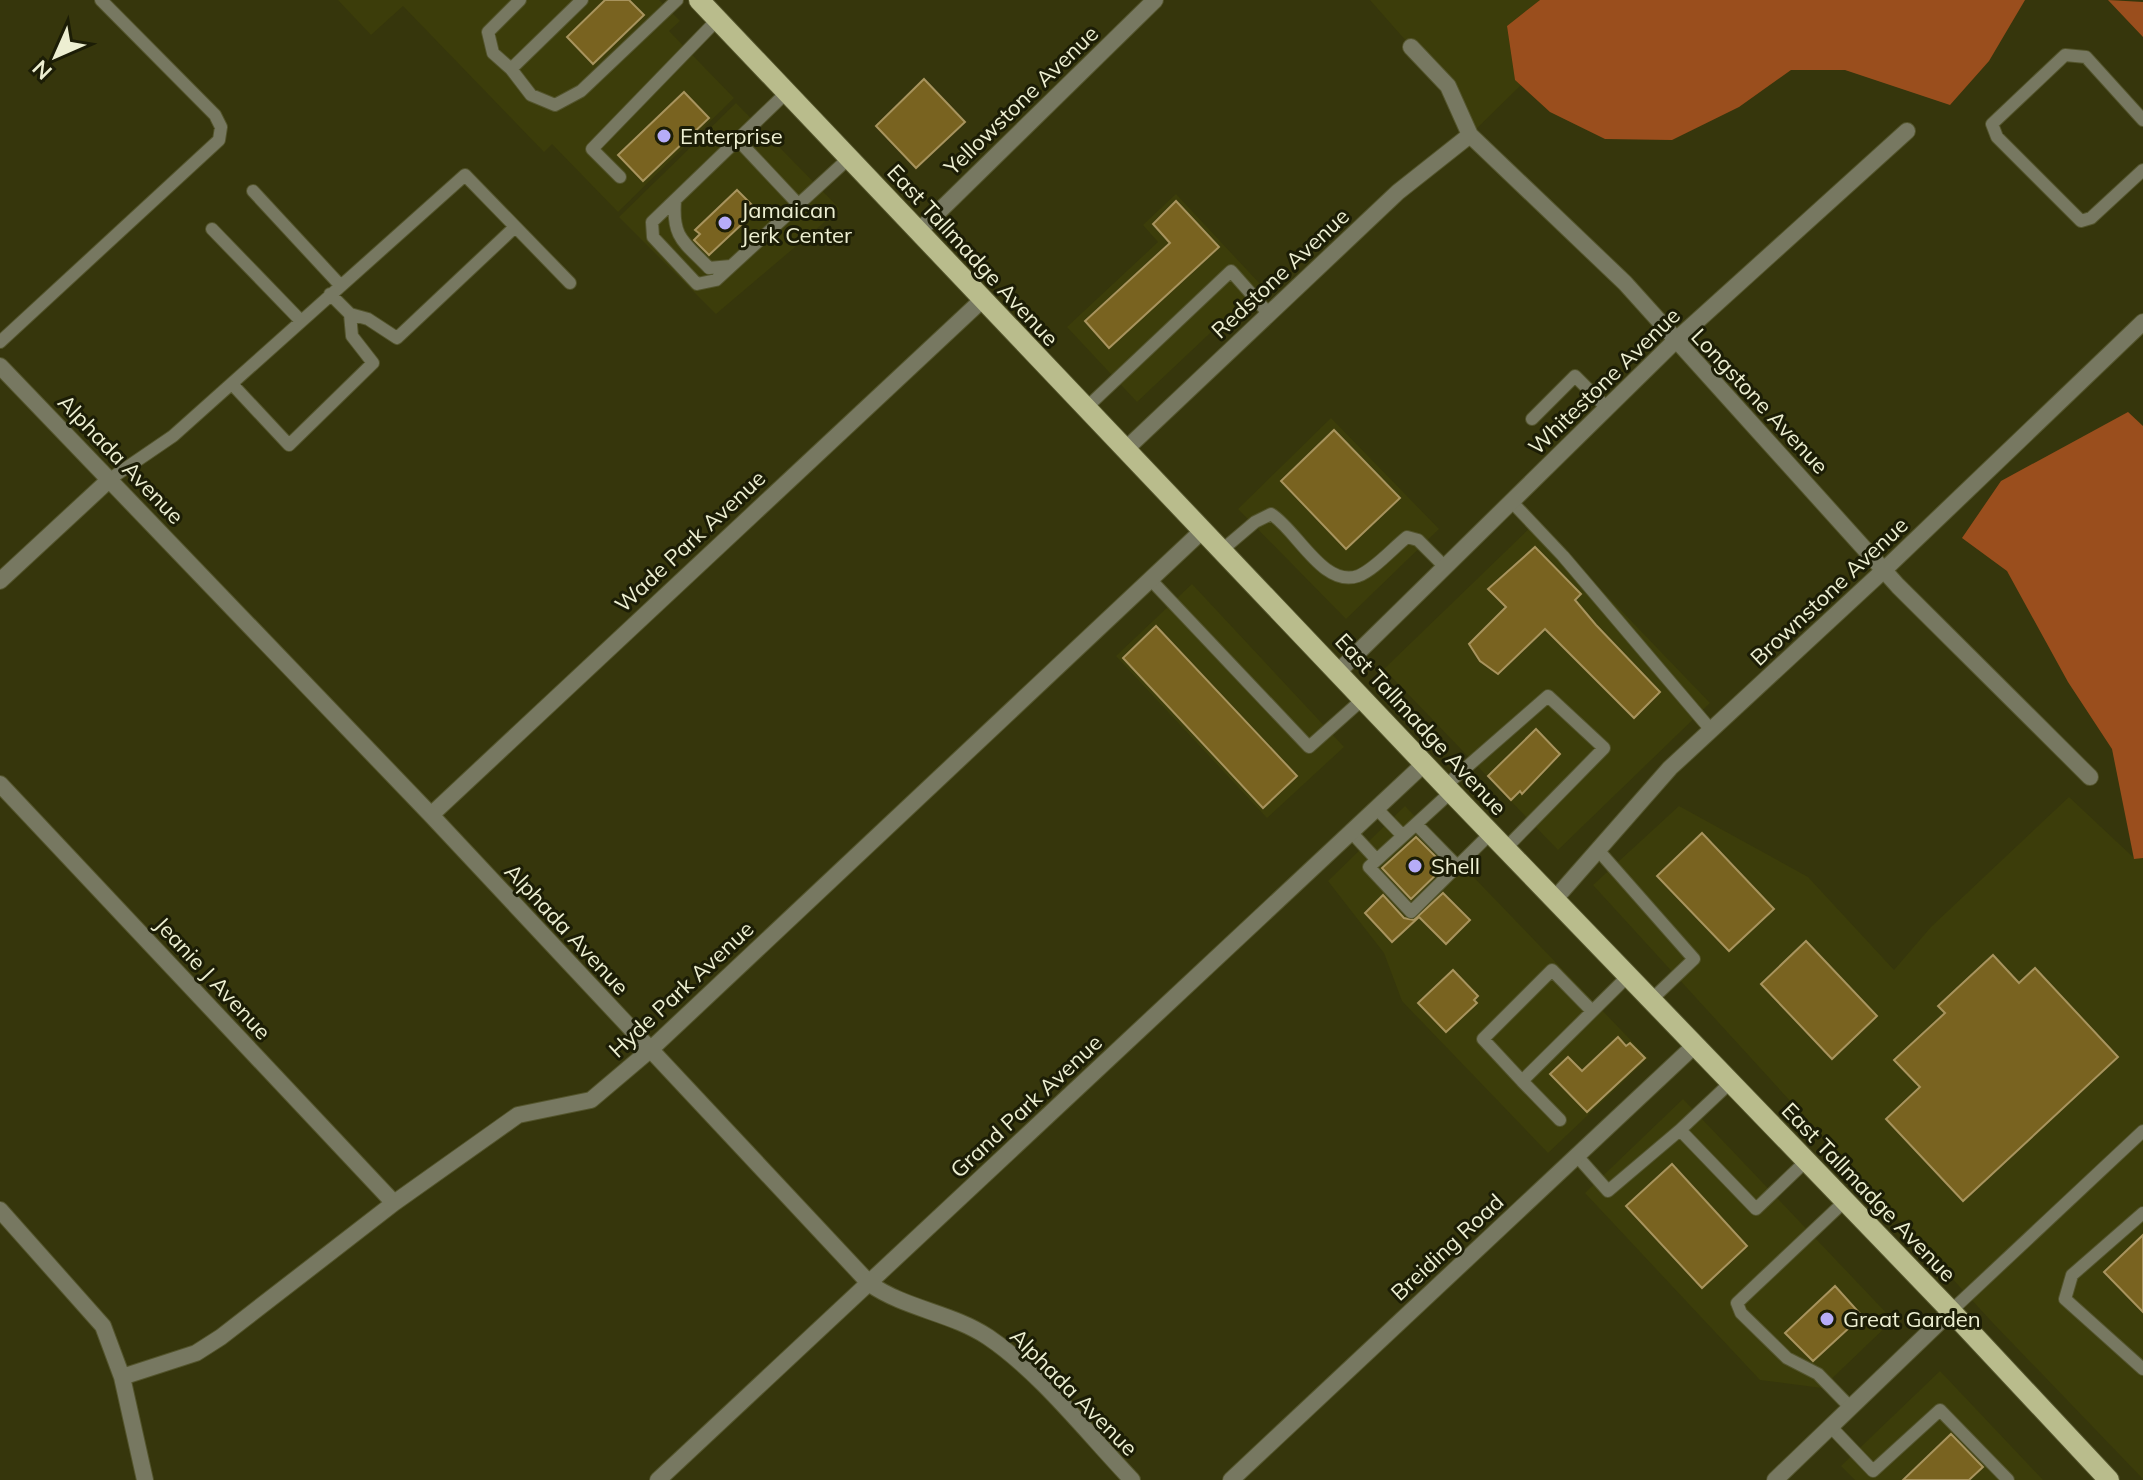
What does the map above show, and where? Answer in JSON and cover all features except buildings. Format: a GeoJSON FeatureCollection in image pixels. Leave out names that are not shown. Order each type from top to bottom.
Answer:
{"type":"FeatureCollection","features":[{"type":"Feature","properties":{"kind":"main road","name":"East Tallmadge Avenue"},"geometry":{"type":"LineString","coordinates":[[708,6],[981,301],[1339,671],[1505,849],[1951,1311],[2109,1480]]}},
{"type":"Feature","properties":{"kind":"street","name":"Yellowstone Avenue"},"geometry":{"type":"LineString","coordinates":[[918,232],[1155,0]]}},
{"type":"Feature","properties":{"kind":"street","name":"Longstone Avenue"},"geometry":{"type":"LineString","coordinates":[[1411,47],[1448,86],[1470,135],[1625,283],[1884,570],[2090,777]]}},
{"type":"Feature","properties":{"kind":"street","name":"Whitestone Avenue"},"geometry":{"type":"LineString","coordinates":[[1339,671],[1675,341],[1907,131]]}},
{"type":"Feature","properties":{"kind":"street","name":"Redstone Avenue"},"geometry":{"type":"LineString","coordinates":[[1126,449],[1398,192],[1470,135]]}},
{"type":"Feature","properties":{"kind":"street","name":"Wade Park Avenue"},"geometry":{"type":"LineString","coordinates":[[431,815],[981,301]]}},
{"type":"Feature","properties":{"kind":"street","name":"Brownstone Avenue"},"geometry":{"type":"LineString","coordinates":[[1554,900],[1670,768],[1884,570],[2143,322]]}},
{"type":"Feature","properties":{"kind":"street","name":"Alphada Avenue"},"geometry":{"type":"LineString","coordinates":[[0,366],[431,815],[870,1284],[894,1300],[987,1336],[1026,1370],[1132,1480]]}},
{"type":"Feature","properties":{"kind":"street"},"geometry":{"type":"LineString","coordinates":[[0,581],[110,479]]}},
{"type":"Feature","properties":{"kind":"street","name":"Hyde Park Avenue"},"geometry":{"type":"LineString","coordinates":[[122,1377],[196,1353],[337,1250],[394,1203],[518,1115],[591,1100],[650,1050],[1203,530]]}},
{"type":"Feature","properties":{"kind":"street","name":"Grand Park Avenue"},"geometry":{"type":"LineString","coordinates":[[658,1480],[1425,763]]}},
{"type":"Feature","properties":{"kind":"street","name":"Jeanie J Avenue"},"geometry":{"type":"LineString","coordinates":[[0,784],[394,1203]]}},
{"type":"Feature","properties":{"kind":"street","name":"Breiding Road"},"geometry":{"type":"LineString","coordinates":[[1231,1480],[1694,1046]]}},
{"type":"Feature","properties":{"kind":"street"},"geometry":{"type":"LineString","coordinates":[[0,1210],[93,1311],[112,1345],[145,1480]]}},
{"type":"Feature","properties":{"kind":"street"},"geometry":{"type":"LineString","coordinates":[[1775,1480],[1951,1311]]}},
{"type":"Feature","properties":{"kind":"lane"},"geometry":{"type":"LineString","coordinates":[[0,342],[219,140],[221,127],[215,115],[101,0]]}},
{"type":"Feature","properties":{"kind":"lane"},"geometry":{"type":"LineString","coordinates":[[520,0],[488,32],[493,53],[511,69],[531,95],[555,105],[581,91],[677,0]]}},
{"type":"Feature","properties":{"kind":"lane"},"geometry":{"type":"LineString","coordinates":[[511,69],[582,0]]}},
{"type":"Feature","properties":{"kind":"lane"},"geometry":{"type":"LineString","coordinates":[[620,177],[592,149],[708,6]]}},
{"type":"Feature","properties":{"kind":"lane"},"geometry":{"type":"LineString","coordinates":[[2143,120],[2086,57],[2065,55],[1992,124],[1997,137],[2081,221],[2091,218],[2143,170]]}},
{"type":"Feature","properties":{"kind":"lane"},"geometry":{"type":"LineString","coordinates":[[786,93],[652,222],[653,237],[697,284],[716,280],[848,159]]}},
{"type":"Feature","properties":{"kind":"lane"},"geometry":{"type":"LineString","coordinates":[[737,139],[799,205]]}},
{"type":"Feature","properties":{"kind":"lane"},"geometry":{"type":"LineString","coordinates":[[110,479],[173,436],[465,175],[570,283]]}},
{"type":"Feature","properties":{"kind":"lane"},"geometry":{"type":"LineString","coordinates":[[232,384],[289,445],[373,363],[352,336],[350,314],[335,290],[253,191]]}},
{"type":"Feature","properties":{"kind":"lane"},"geometry":{"type":"LineString","coordinates":[[675,201],[673,226],[680,237],[709,268],[731,266]]}},
{"type":"Feature","properties":{"kind":"lane"},"geometry":{"type":"LineString","coordinates":[[350,314],[368,319],[397,338],[515,227]]}},
{"type":"Feature","properties":{"kind":"lane"},"geometry":{"type":"LineString","coordinates":[[212,229],[301,321]]}},
{"type":"Feature","properties":{"kind":"lane"},"geometry":{"type":"LineString","coordinates":[[1086,408],[1231,271],[1269,314]]}},
{"type":"Feature","properties":{"kind":"lane"},"geometry":{"type":"LineString","coordinates":[[1532,419],[1575,376],[1607,408]]}},
{"type":"Feature","properties":{"kind":"lane"},"geometry":{"type":"LineString","coordinates":[[1511,501],[1563,556],[1711,730]]}},
{"type":"Feature","properties":{"kind":"lane"},"geometry":{"type":"LineString","coordinates":[[1222,550],[1255,522],[1271,514],[1328,570],[1345,578],[1360,575],[1407,537],[1418,540],[1445,567]]}},
{"type":"Feature","properties":{"kind":"lane"},"geometry":{"type":"LineString","coordinates":[[1150,579],[1309,747],[1364,698]]}},
{"type":"Feature","properties":{"kind":"lane"},"geometry":{"type":"LineString","coordinates":[[1491,833],[1458,867],[1434,885],[1411,912],[1369,867],[1417,825],[1448,789],[1548,696],[1604,748],[1505,849]]}},
{"type":"Feature","properties":{"kind":"lane"},"geometry":{"type":"LineString","coordinates":[[1376,808],[1399,842]]}},
{"type":"Feature","properties":{"kind":"lane"},"geometry":{"type":"LineString","coordinates":[[1417,825],[1458,867]]}},
{"type":"Feature","properties":{"kind":"lane"},"geometry":{"type":"LineString","coordinates":[[1351,832],[1376,859]]}},
{"type":"Feature","properties":{"kind":"lane"},"geometry":{"type":"LineString","coordinates":[[1598,850],[1694,959],[1650,1001]]}},
{"type":"Feature","properties":{"kind":"lane"},"geometry":{"type":"LineString","coordinates":[[1560,1120],[1483,1039],[1552,970],[1592,1011]]}},
{"type":"Feature","properties":{"kind":"lane"},"geometry":{"type":"LineString","coordinates":[[1522,1081],[1627,977]]}},
{"type":"Feature","properties":{"kind":"lane"},"geometry":{"type":"LineString","coordinates":[[1577,1156],[1608,1191],[1730,1083]]}},
{"type":"Feature","properties":{"kind":"lane"},"geometry":{"type":"LineString","coordinates":[[1680,1130],[1756,1209],[1806,1161]]}},
{"type":"Feature","properties":{"kind":"lane"},"geometry":{"type":"LineString","coordinates":[[1951,1311],[2143,1131]]}},
{"type":"Feature","properties":{"kind":"lane"},"geometry":{"type":"LineString","coordinates":[[1845,1201],[1737,1303],[1741,1313],[1787,1358],[1818,1374],[1851,1408]]}},
{"type":"Feature","properties":{"kind":"lane"},"geometry":{"type":"LineString","coordinates":[[2143,1213],[2072,1275],[2065,1299],[2143,1369]]}},
{"type":"Feature","properties":{"kind":"lane"},"geometry":{"type":"LineString","coordinates":[[1831,1427],[1877,1476],[1940,1410],[2008,1480]]}},
{"type":"Feature","properties":{"kind":"shaded area"},"geometry":{"type":"Polygon","coordinates":[[[338,0],[659,0],[680,21],[669,31],[734,98],[618,212],[552,144],[544,152],[403,6],[371,35],[338,0]]]}},
{"type":"Feature","properties":{"kind":"shaded area"},"geometry":{"type":"Polygon","coordinates":[[[1370,0],[1540,0],[1507,26],[1515,80],[1521,85],[1472,133],[1407,42],[1370,0]]]}},
{"type":"Feature","properties":{"kind":"shaded area"},"geometry":{"type":"Polygon","coordinates":[[[1540,0],[2025,0],[1989,61],[1950,105],[1845,70],[1791,70],[1739,107],[1672,140],[1605,139],[1550,112],[1515,80],[1507,26],[1540,0]]]}},
{"type":"Feature","properties":{"kind":"shaded area"},"geometry":{"type":"Polygon","coordinates":[[[2108,0],[2143,2],[2143,37],[2108,0]]]}},
{"type":"Feature","properties":{"kind":"shaded area"},"geometry":{"type":"Polygon","coordinates":[[[736,103],[840,209],[716,314],[619,217],[736,103]]]}},
{"type":"Feature","properties":{"kind":"shaded area"},"geometry":{"type":"Polygon","coordinates":[[[1176,194],[1261,285],[1137,402],[1067,327],[1158,242],[1143,225],[1176,194]]]}},
{"type":"Feature","properties":{"kind":"shaded area"},"geometry":{"type":"Polygon","coordinates":[[[2128,412],[2143,426],[2143,858],[2134,859],[2112,749],[2068,682],[2007,571],[1962,538],[2001,481],[2128,412]]]}},
{"type":"Feature","properties":{"kind":"shaded area"},"geometry":{"type":"Polygon","coordinates":[[[1331,418],[1439,529],[1346,619],[1238,509],[1331,418]]]}},
{"type":"Feature","properties":{"kind":"shaded area"},"geometry":{"type":"Polygon","coordinates":[[[1536,522],[1710,703],[1558,850],[1384,669],[1536,522]]]}},
{"type":"Feature","properties":{"kind":"shaded area"},"geometry":{"type":"Polygon","coordinates":[[[1192,584],[1344,747],[1267,818],[1116,656],[1192,584]]]}},
{"type":"Feature","properties":{"kind":"shaded area"},"geometry":{"type":"Polygon","coordinates":[[[2069,797],[2134,858],[2143,858],[2143,1479],[1991,1321],[1593,885],[1679,806],[1808,877],[1894,970],[1931,927],[2069,797]]]}},
{"type":"Feature","properties":{"kind":"shaded area"},"geometry":{"type":"Polygon","coordinates":[[[1405,806],[1648,1058],[1548,1153],[1402,1001],[1384,953],[1328,881],[1405,806]]]}},
{"type":"Feature","properties":{"kind":"shaded area"},"geometry":{"type":"Polygon","coordinates":[[[1683,1099],[1893,1320],[1822,1388],[1760,1380],[1585,1193],[1683,1099]]]}},
{"type":"Feature","properties":{"kind":"shaded area"},"geometry":{"type":"Polygon","coordinates":[[[1940,1371],[2043,1480],[1855,1480],[1841,1466],[1940,1371]]]}},
{"type":"Feature","properties":{"kind":"place","name":"Enterprise"},"geometry":{"type":"Point","coordinates":[664,136]}},
{"type":"Feature","properties":{"kind":"place","name":"Jamaican Jerk Center"},"geometry":{"type":"Point","coordinates":[725,223]}},
{"type":"Feature","properties":{"kind":"place","name":"Shell"},"geometry":{"type":"Point","coordinates":[1415,866]}},
{"type":"Feature","properties":{"kind":"place","name":"Great Garden"},"geometry":{"type":"Point","coordinates":[1827,1319]}}]}
